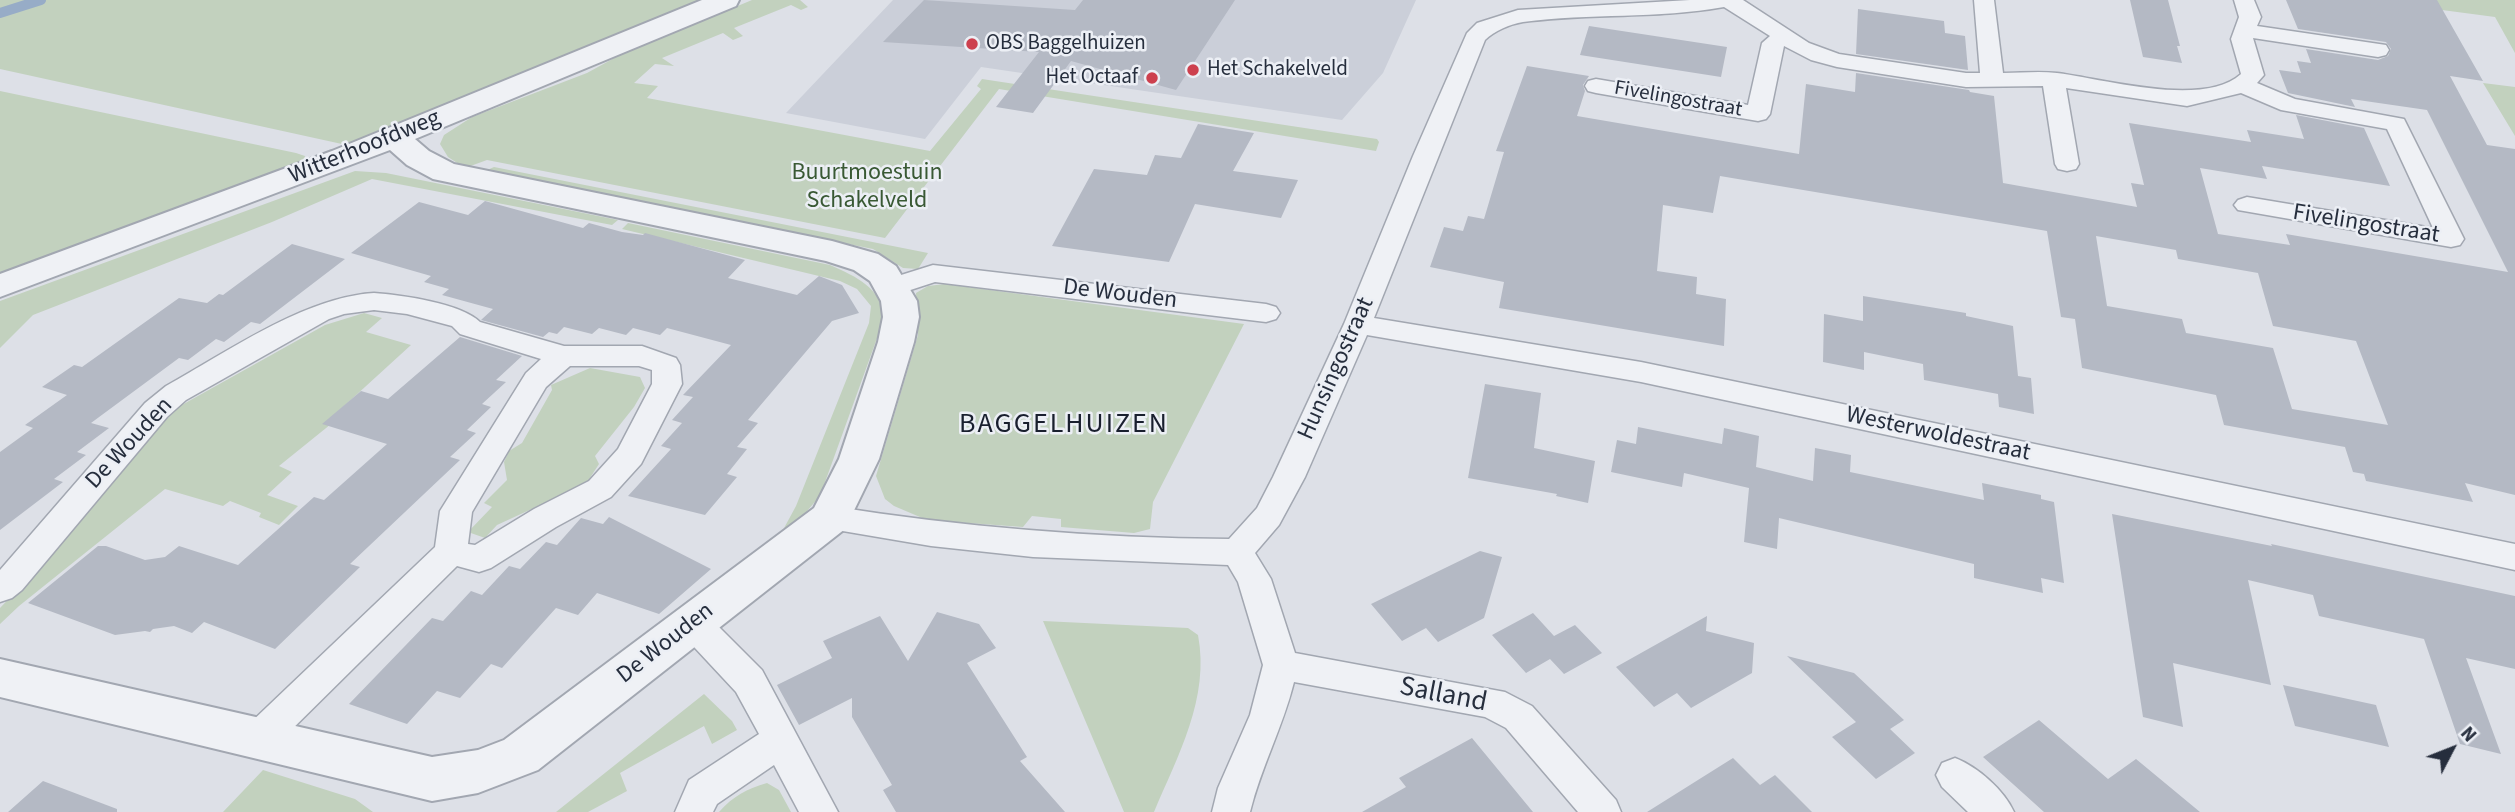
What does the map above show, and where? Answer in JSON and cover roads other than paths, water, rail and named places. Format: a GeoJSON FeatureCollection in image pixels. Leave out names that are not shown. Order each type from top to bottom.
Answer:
{"type":"FeatureCollection","features":[{"type":"Feature","properties":{"kind":"street","name":"Witterhoofdweg"},"geometry":{"type":"LineString","coordinates":[[0,286],[217,207],[726,0]]}},
{"type":"Feature","properties":{"kind":"street"},"geometry":{"type":"LineString","coordinates":[[1728,0],[1801,48],[1837,60],[1966,80],[2053,79],[2187,99],[2212,95],[2242,85],[2253,75],[2242,39],[2250,17],[2244,0]]}},
{"type":"Feature","properties":{"kind":"street","name":"Hunsingostraat"},"geometry":{"type":"LineString","coordinates":[[1237,552],[1268,516],[1289,477],[1358,324],[1475,38],[1485,28],[1518,16],[1695,6],[1728,0]]}},
{"type":"Feature","properties":{"kind":"street"},"geometry":{"type":"LineString","coordinates":[[1983,0],[1992,79]]}},
{"type":"Feature","properties":{"kind":"street"},"geometry":{"type":"LineString","coordinates":[[2246,32],[2378,50]]}},
{"type":"Feature","properties":{"kind":"street","name":"Fivelingostraat"},"geometry":{"type":"LineString","coordinates":[[1595,86],[1758,114],[1773,43],[1785,37]]}},
{"type":"Feature","properties":{"kind":"street"},"geometry":{"type":"LineString","coordinates":[[2053,79],[2067,164]]}},
{"type":"Feature","properties":{"kind":"street","name":"Fivelingostraat"},"geometry":{"type":"LineString","coordinates":[[2242,85],[2273,100],[2310,111],[2396,124],[2451,239],[2247,205]]}},
{"type":"Feature","properties":{"kind":"street"},"geometry":{"type":"LineString","coordinates":[[393,137],[418,158],[444,172],[832,251],[866,262],[884,274],[892,287]]}},
{"type":"Feature","properties":{"kind":"street","name":"De Wouden"},"geometry":{"type":"LineString","coordinates":[[1,680],[260,737],[432,779],[489,770],[520,755],[552,733],[830,518],[859,459],[896,342],[901,317],[899,301],[892,287],[933,273],[1266,313]]}},
{"type":"Feature","properties":{"kind":"street","name":"De Wouden"},"geometry":{"type":"LineString","coordinates":[[0,589],[10,581],[156,410],[176,393],[330,308],[360,300],[386,301],[462,320],[470,328],[563,356],[642,356],[666,365],[667,384],[630,456],[600,489],[545,518],[479,559],[451,552]]}},
{"type":"Feature","properties":{"kind":"street","name":"Westerwoldestraat"},"geometry":{"type":"LineString","coordinates":[[1358,324],[1641,372],[2515,557]]}},
{"type":"Feature","properties":{"kind":"street"},"geometry":{"type":"LineString","coordinates":[[260,737],[451,552],[456,510],[536,380],[563,356]]}},
{"type":"Feature","properties":{"kind":"street"},"geometry":{"type":"LineString","coordinates":[[830,518],[902,531],[1033,543],[1152,552],[1237,552],[1254,579],[1281,665],[1268,715],[1237,788],[1231,812]]}},
{"type":"Feature","properties":{"kind":"street"},"geometry":{"type":"LineString","coordinates":[[692,623],[749,681],[819,812]]}},
{"type":"Feature","properties":{"kind":"street","name":"Salland"},"geometry":{"type":"LineString","coordinates":[[1281,665],[1492,703],[1520,717],[1602,812]]}},
{"type":"Feature","properties":{"kind":"street"},"geometry":{"type":"LineString","coordinates":[[694,812],[703,792],[779,741]]}},
{"type":"Feature","properties":{"kind":"street"},"geometry":{"type":"LineString","coordinates":[[1955,775],[1995,812]]}},
{"type":"Feature","properties":{"kind":"waterway"},"geometry":{"type":"LineString","coordinates":[[0,13],[41,0]]}},
{"type":"Feature","properties":{"kind":"place","name":"OBS Baggelhuizen"},"geometry":{"type":"Point","coordinates":[972,44]}},
{"type":"Feature","properties":{"kind":"place","name":"Het Schakelveld"},"geometry":{"type":"Point","coordinates":[1193,70]}},
{"type":"Feature","properties":{"kind":"place","name":"Het Octaaf"},"geometry":{"type":"Point","coordinates":[1152,78]}},
{"type":"Feature","properties":{"kind":"district","name":"BAGGELHUIZEN"},"geometry":{"type":"Point","coordinates":[1064,426]}},
{"type":"Feature","properties":{"kind":"park label","name":"Buurtmoestuin Schakelveld"},"geometry":{"type":"Point","coordinates":[867,188]}}]}
